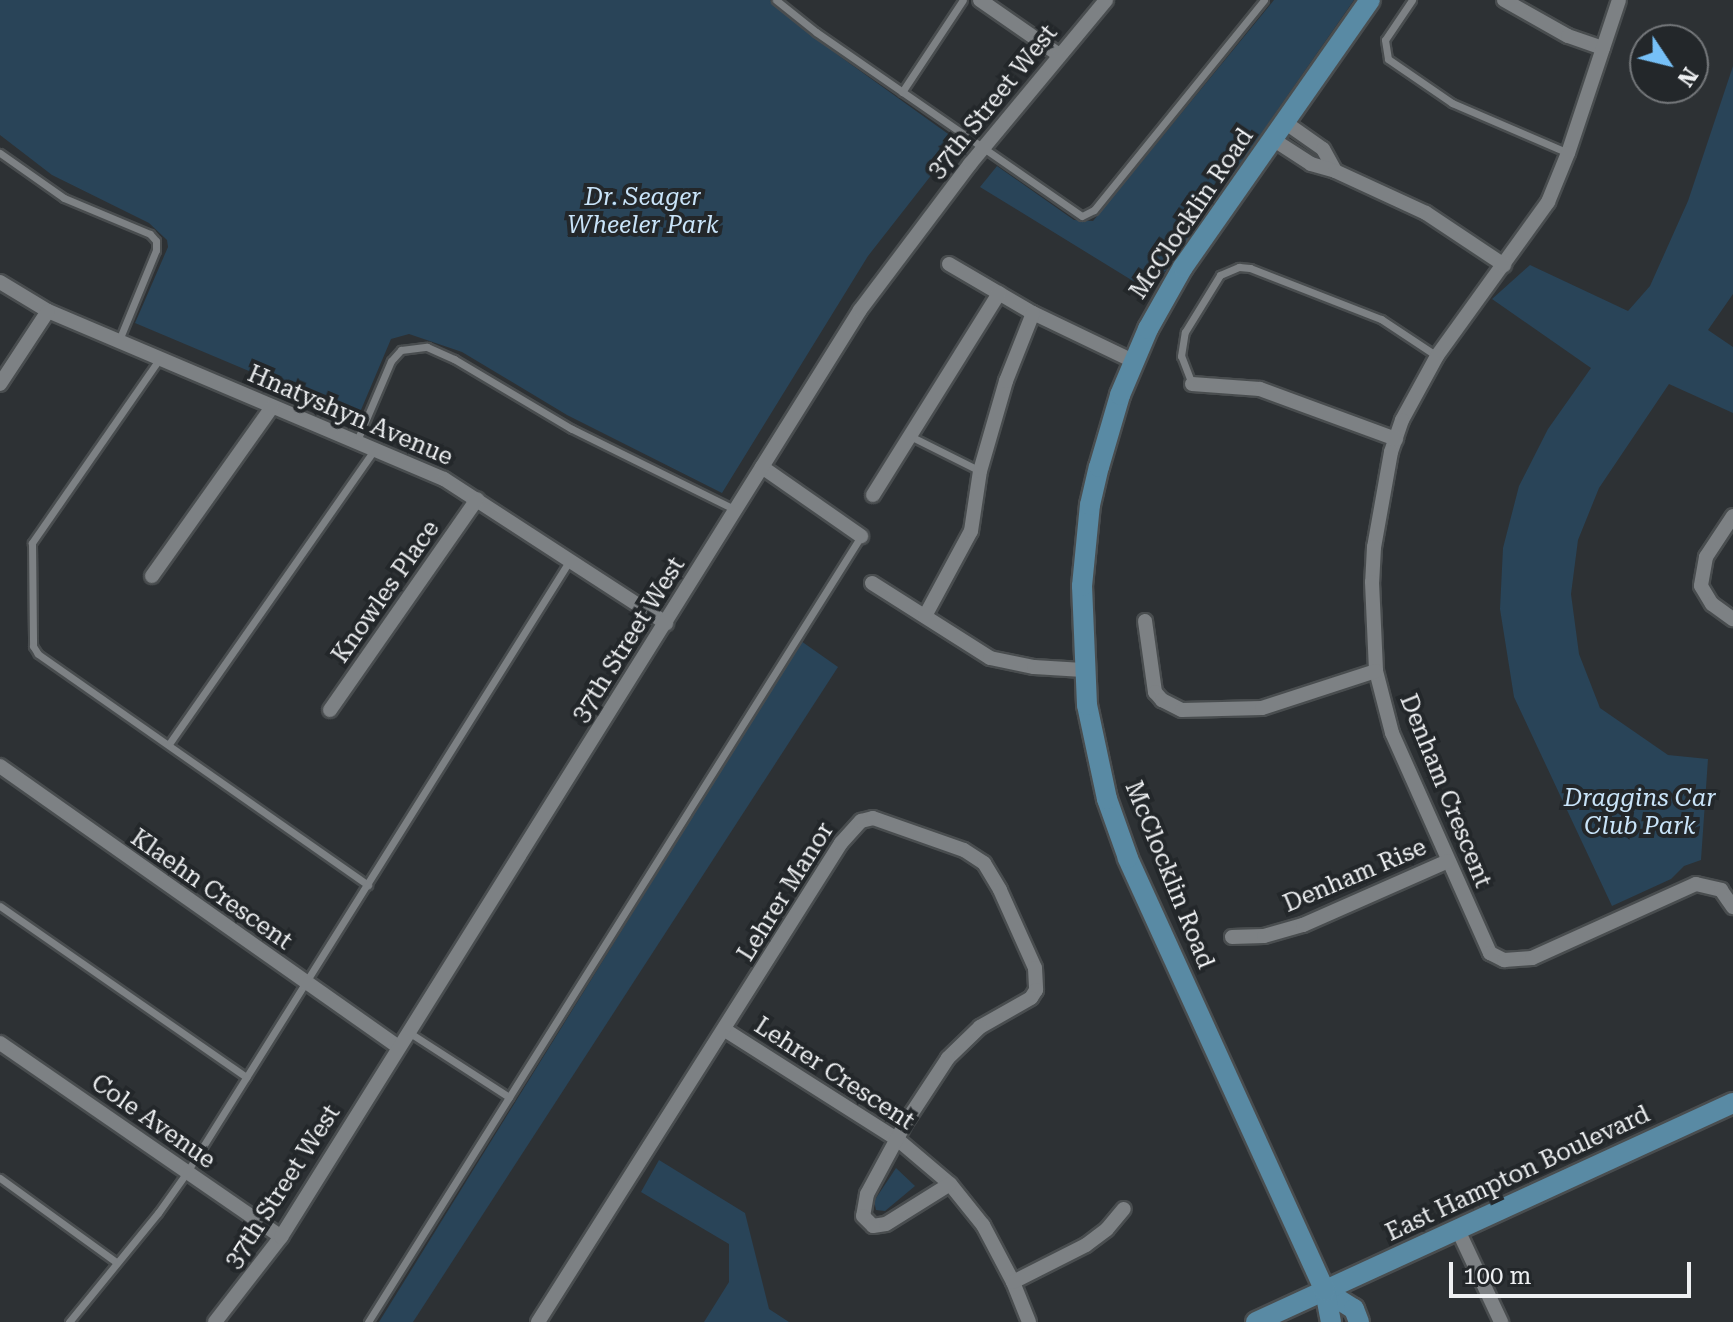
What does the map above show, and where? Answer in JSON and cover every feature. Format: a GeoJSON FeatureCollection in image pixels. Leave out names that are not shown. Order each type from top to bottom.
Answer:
{"type":"FeatureCollection","features":[{"type":"Feature","properties":{"kind":"street"},"geometry":{"type":"LineString","coordinates":[[980,0],[1059,55]]}},
{"type":"Feature","properties":{"kind":"street","name":"37th Street West"},"geometry":{"type":"LineString","coordinates":[[215,1322],[281,1237],[888,269],[984,146],[1106,0]]}},
{"type":"Feature","properties":{"kind":"street","name":"McClocklin Road"},"geometry":{"type":"LineString","coordinates":[[1331,1322],[1325,1291],[1128,858],[1099,768],[1083,670],[1082,586],[1090,505],[1108,431],[1133,361],[1183,267],[1370,0]]}},
{"type":"Feature","properties":{"kind":"street"},"geometry":{"type":"LineString","coordinates":[[1504,0],[1568,36],[1603,48]]}},
{"type":"Feature","properties":{"kind":"street","name":"Denham Crescent"},"geometry":{"type":"LineString","coordinates":[[1619,0],[1568,153],[1548,202],[1437,356],[1408,406],[1396,439],[1374,547],[1372,582],[1376,671],[1392,733],[1490,953],[1504,960],[1532,958],[1696,884],[1721,890],[1733,907]]}},
{"type":"Feature","properties":{"kind":"street"},"geometry":{"type":"LineString","coordinates":[[1280,131],[1311,164],[1335,171],[1426,213],[1504,265]]}},
{"type":"Feature","properties":{"kind":"street"},"geometry":{"type":"LineString","coordinates":[[949,264],[1033,313],[1133,361]]}},
{"type":"Feature","properties":{"kind":"street","name":"Hnatyshyn Avenue"},"geometry":{"type":"LineString","coordinates":[[0,282],[48,311],[272,407],[293,412],[356,443],[444,479],[666,623]]}},
{"type":"Feature","properties":{"kind":"street"},"geometry":{"type":"LineString","coordinates":[[873,495],[999,293]]}},
{"type":"Feature","properties":{"kind":"street"},"geometry":{"type":"LineString","coordinates":[[0,384],[48,311]]}},
{"type":"Feature","properties":{"kind":"street"},"geometry":{"type":"LineString","coordinates":[[925,616],[971,531],[980,471],[1006,381],[1033,313]]}},
{"type":"Feature","properties":{"kind":"street"},"geometry":{"type":"LineString","coordinates":[[1192,384],[1260,389],[1396,439]]}},
{"type":"Feature","properties":{"kind":"street"},"geometry":{"type":"LineString","coordinates":[[152,576],[272,407]]}},
{"type":"Feature","properties":{"kind":"street"},"geometry":{"type":"LineString","coordinates":[[762,467],[861,536]]}},
{"type":"Feature","properties":{"kind":"street","name":"Knowles Place"},"geometry":{"type":"LineString","coordinates":[[330,710],[477,499]]}},
{"type":"Feature","properties":{"kind":"street"},"geometry":{"type":"LineString","coordinates":[[1733,516],[1706,557],[1701,586],[1712,604],[1733,619]]}},
{"type":"Feature","properties":{"kind":"street"},"geometry":{"type":"LineString","coordinates":[[872,583],[990,658],[1034,667],[1083,670]]}},
{"type":"Feature","properties":{"kind":"street"},"geometry":{"type":"LineString","coordinates":[[1145,621],[1155,692],[1162,700],[1182,710],[1262,708],[1376,671]]}},
{"type":"Feature","properties":{"kind":"street","name":"Klaehn Crescent"},"geometry":{"type":"LineString","coordinates":[[0,766],[399,1047]]}},
{"type":"Feature","properties":{"kind":"street","name":"Lehrer Manor"},"geometry":{"type":"LineString","coordinates":[[725,1030],[841,843],[861,821],[873,818],[887,821],[974,855],[1000,890],[1035,968],[1036,990],[1023,1006],[980,1027],[963,1040],[897,1139]]}},
{"type":"Feature","properties":{"kind":"street","name":"Denham Rise"},"geometry":{"type":"LineString","coordinates":[[1232,937],[1264,936],[1303,925],[1448,861]]}},
{"type":"Feature","properties":{"kind":"street","name":"Lehrer Crescent"},"geometry":{"type":"LineString","coordinates":[[538,1322],[725,1030],[897,1139],[950,1184],[973,1210],[1013,1282],[1029,1322]]}},
{"type":"Feature","properties":{"kind":"street","name":"Cole Avenue"},"geometry":{"type":"LineString","coordinates":[[0,1043],[281,1237]]}},
{"type":"Feature","properties":{"kind":"street","name":"East Hampton Boulevard"},"geometry":{"type":"LineString","coordinates":[[1256,1322],[1733,1103]]}},
{"type":"Feature","properties":{"kind":"street"},"geometry":{"type":"LineString","coordinates":[[897,1139],[864,1201],[863,1216],[866,1222],[886,1224],[950,1184]]}},
{"type":"Feature","properties":{"kind":"street"},"geometry":{"type":"LineString","coordinates":[[1013,1282],[1086,1245],[1107,1229],[1124,1209]]}},
{"type":"Feature","properties":{"kind":"street"},"geometry":{"type":"LineString","coordinates":[[1458,1230],[1501,1322]]}},
{"type":"Feature","properties":{"kind":"street","name":"McClocklin Road"},"geometry":{"type":"LineString","coordinates":[[1325,1291],[1354,1309],[1359,1322]]}},
{"type":"Feature","properties":{"kind":"lane"},"geometry":{"type":"LineString","coordinates":[[776,0],[1075,213],[1088,214],[1264,0]]}},
{"type":"Feature","properties":{"kind":"lane"},"geometry":{"type":"LineString","coordinates":[[902,92],[963,0]]}},
{"type":"Feature","properties":{"kind":"lane"},"geometry":{"type":"LineString","coordinates":[[1412,0],[1385,40],[1388,59],[1452,103],[1568,153]]}},
{"type":"Feature","properties":{"kind":"lane"},"geometry":{"type":"LineString","coordinates":[[0,153],[64,198],[150,234],[156,241],[156,250],[119,340]]}},
{"type":"Feature","properties":{"kind":"lane"},"geometry":{"type":"LineString","coordinates":[[1192,384],[1181,356],[1185,332],[1220,275],[1239,267],[1250,268],[1381,319],[1437,356]]}},
{"type":"Feature","properties":{"kind":"lane"},"geometry":{"type":"LineString","coordinates":[[356,443],[391,361],[401,350],[427,347],[454,359],[572,429],[736,510]]}},
{"type":"Feature","properties":{"kind":"lane"},"geometry":{"type":"LineString","coordinates":[[160,358],[32,543],[31,638],[38,654],[368,885]]}},
{"type":"Feature","properties":{"kind":"lane"},"geometry":{"type":"LineString","coordinates":[[910,436],[980,471]]}},
{"type":"Feature","properties":{"kind":"lane"},"geometry":{"type":"LineString","coordinates":[[169,744],[374,450]]}},
{"type":"Feature","properties":{"kind":"lane"},"geometry":{"type":"LineString","coordinates":[[368,1322],[861,536]]}},
{"type":"Feature","properties":{"kind":"lane"},"geometry":{"type":"LineString","coordinates":[[69,1322],[158,1213],[187,1172],[570,560]]}},
{"type":"Feature","properties":{"kind":"lane"},"geometry":{"type":"LineString","coordinates":[[0,906],[246,1077]]}},
{"type":"Feature","properties":{"kind":"lane"},"geometry":{"type":"LineString","coordinates":[[408,1032],[509,1097]]}},
{"type":"Feature","properties":{"kind":"lane"},"geometry":{"type":"LineString","coordinates":[[0,1178],[116,1262]]}},
{"type":"Feature","properties":{"kind":"green space","name":"Dr. Seager Wheeler Park"},"geometry":{"type":"Polygon","coordinates":[[[0,0],[770,0],[838,55],[958,141],[868,256],[722,493],[567,415],[462,352],[409,334],[391,339],[358,417],[135,323],[168,247],[167,240],[149,223],[52,175],[0,135],[0,0]]]}},
{"type":"Feature","properties":{"kind":"green space"},"geometry":{"type":"Polygon","coordinates":[[[1274,0],[1354,0],[1151,292],[980,187],[997,166],[1074,220],[1093,221],[1274,0]]]}},
{"type":"Feature","properties":{"kind":"green space","name":"Draggins Car Club Park"},"geometry":{"type":"Polygon","coordinates":[[[1733,66],[1733,294],[1708,330],[1733,347],[1733,413],[1669,384],[1599,488],[1578,540],[1571,594],[1579,654],[1600,708],[1668,755],[1708,759],[1701,860],[1684,866],[1671,879],[1612,906],[1514,697],[1500,609],[1503,548],[1519,486],[1548,429],[1591,368],[1492,299],[1530,265],[1628,311],[1650,286],[1688,201],[1733,66]]]}},
{"type":"Feature","properties":{"kind":"green space"},"geometry":{"type":"Polygon","coordinates":[[[801,641],[838,667],[413,1322],[379,1322],[801,641]]]}},
{"type":"Feature","properties":{"kind":"green space"},"geometry":{"type":"Polygon","coordinates":[[[659,1160],[745,1213],[769,1309],[789,1322],[704,1322],[729,1282],[729,1244],[641,1192],[659,1160]]]}},
{"type":"Feature","properties":{"kind":"green space"},"geometry":{"type":"Polygon","coordinates":[[[896,1168],[915,1186],[885,1211],[876,1210],[874,1201],[896,1168]]]}}]}
